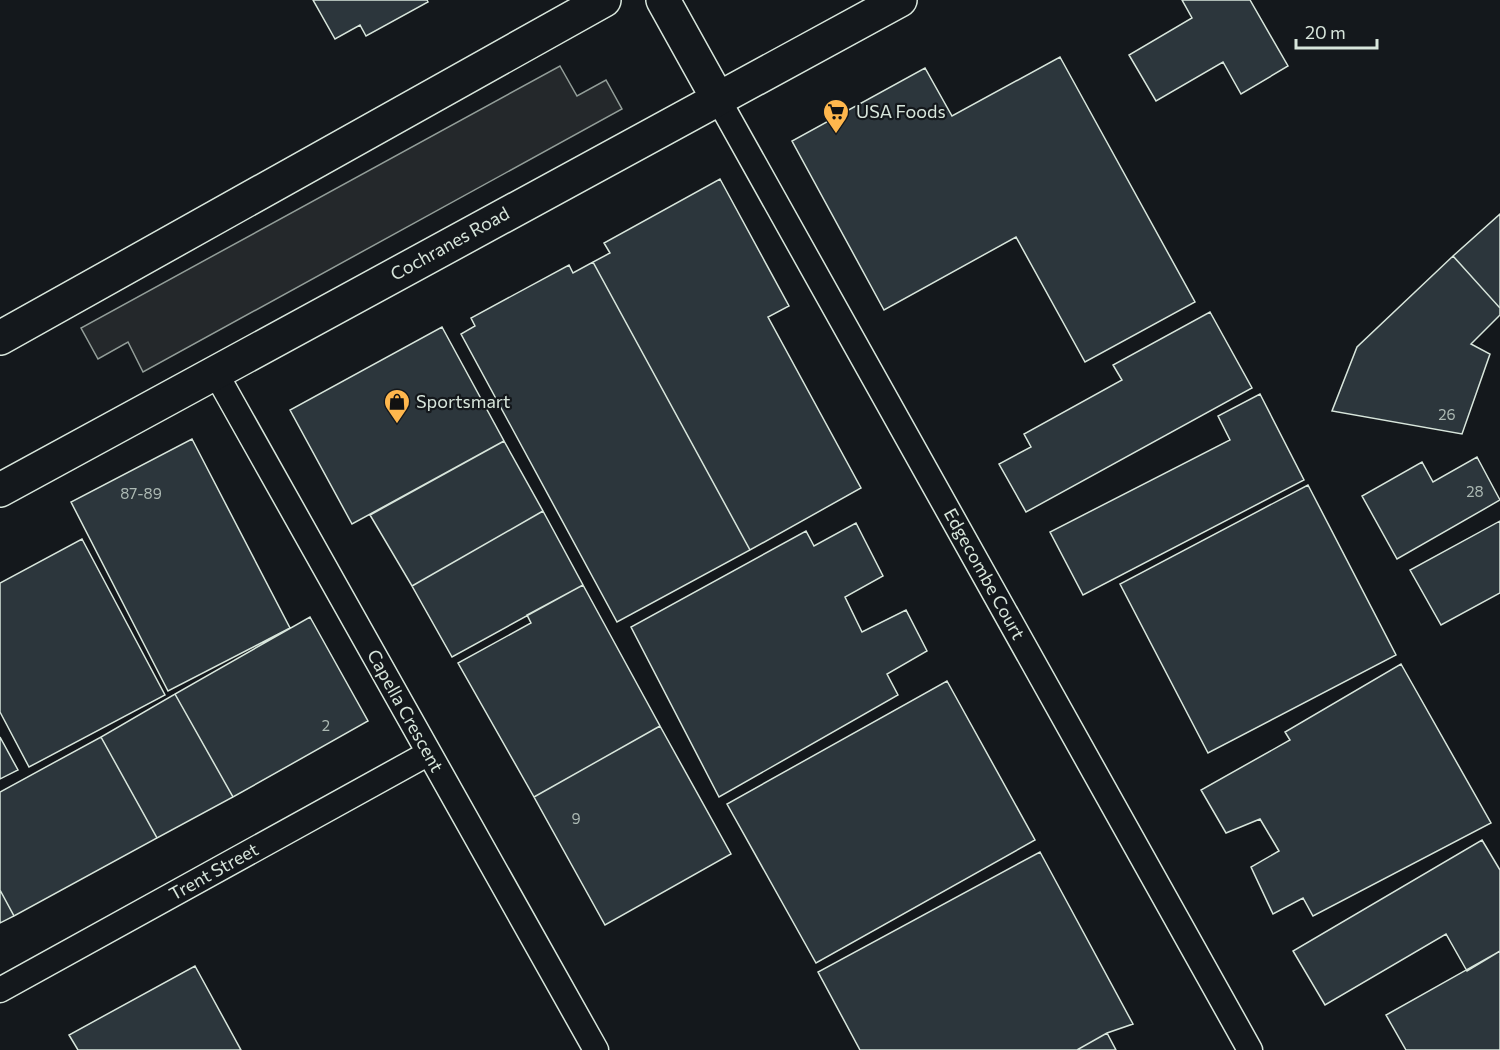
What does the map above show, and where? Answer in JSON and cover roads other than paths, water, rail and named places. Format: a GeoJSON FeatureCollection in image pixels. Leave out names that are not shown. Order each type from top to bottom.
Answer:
{"type":"FeatureCollection","features":[{"type":"Feature","properties":{"kind":"street"},"geometry":{"type":"LineString","coordinates":[[0,338],[604,0]]}},
{"type":"Feature","properties":{"kind":"street"},"geometry":{"type":"LineString","coordinates":[[663,0],[718,99]]}},
{"type":"Feature","properties":{"kind":"street","name":"Cochranes Road"},"geometry":{"type":"LineString","coordinates":[[0,490],[900,0]]}},
{"type":"Feature","properties":{"kind":"street","name":"Edgecombe Court"},"geometry":{"type":"LineString","coordinates":[[718,99],[1250,1050]]}},
{"type":"Feature","properties":{"kind":"street","name":"Capella Crescent"},"geometry":{"type":"LineString","coordinates":[[215,372],[596,1050]]}},
{"type":"Feature","properties":{"kind":"street","name":"Trent Street"},"geometry":{"type":"LineString","coordinates":[[0,990],[429,753]]}},
{"type":"Feature","properties":{"kind":"place","name":"USA Foods"},"geometry":{"type":"Point","coordinates":[836,135]}},
{"type":"Feature","properties":{"kind":"place","name":"Sportsmart"},"geometry":{"type":"Point","coordinates":[397,425]}}]}
